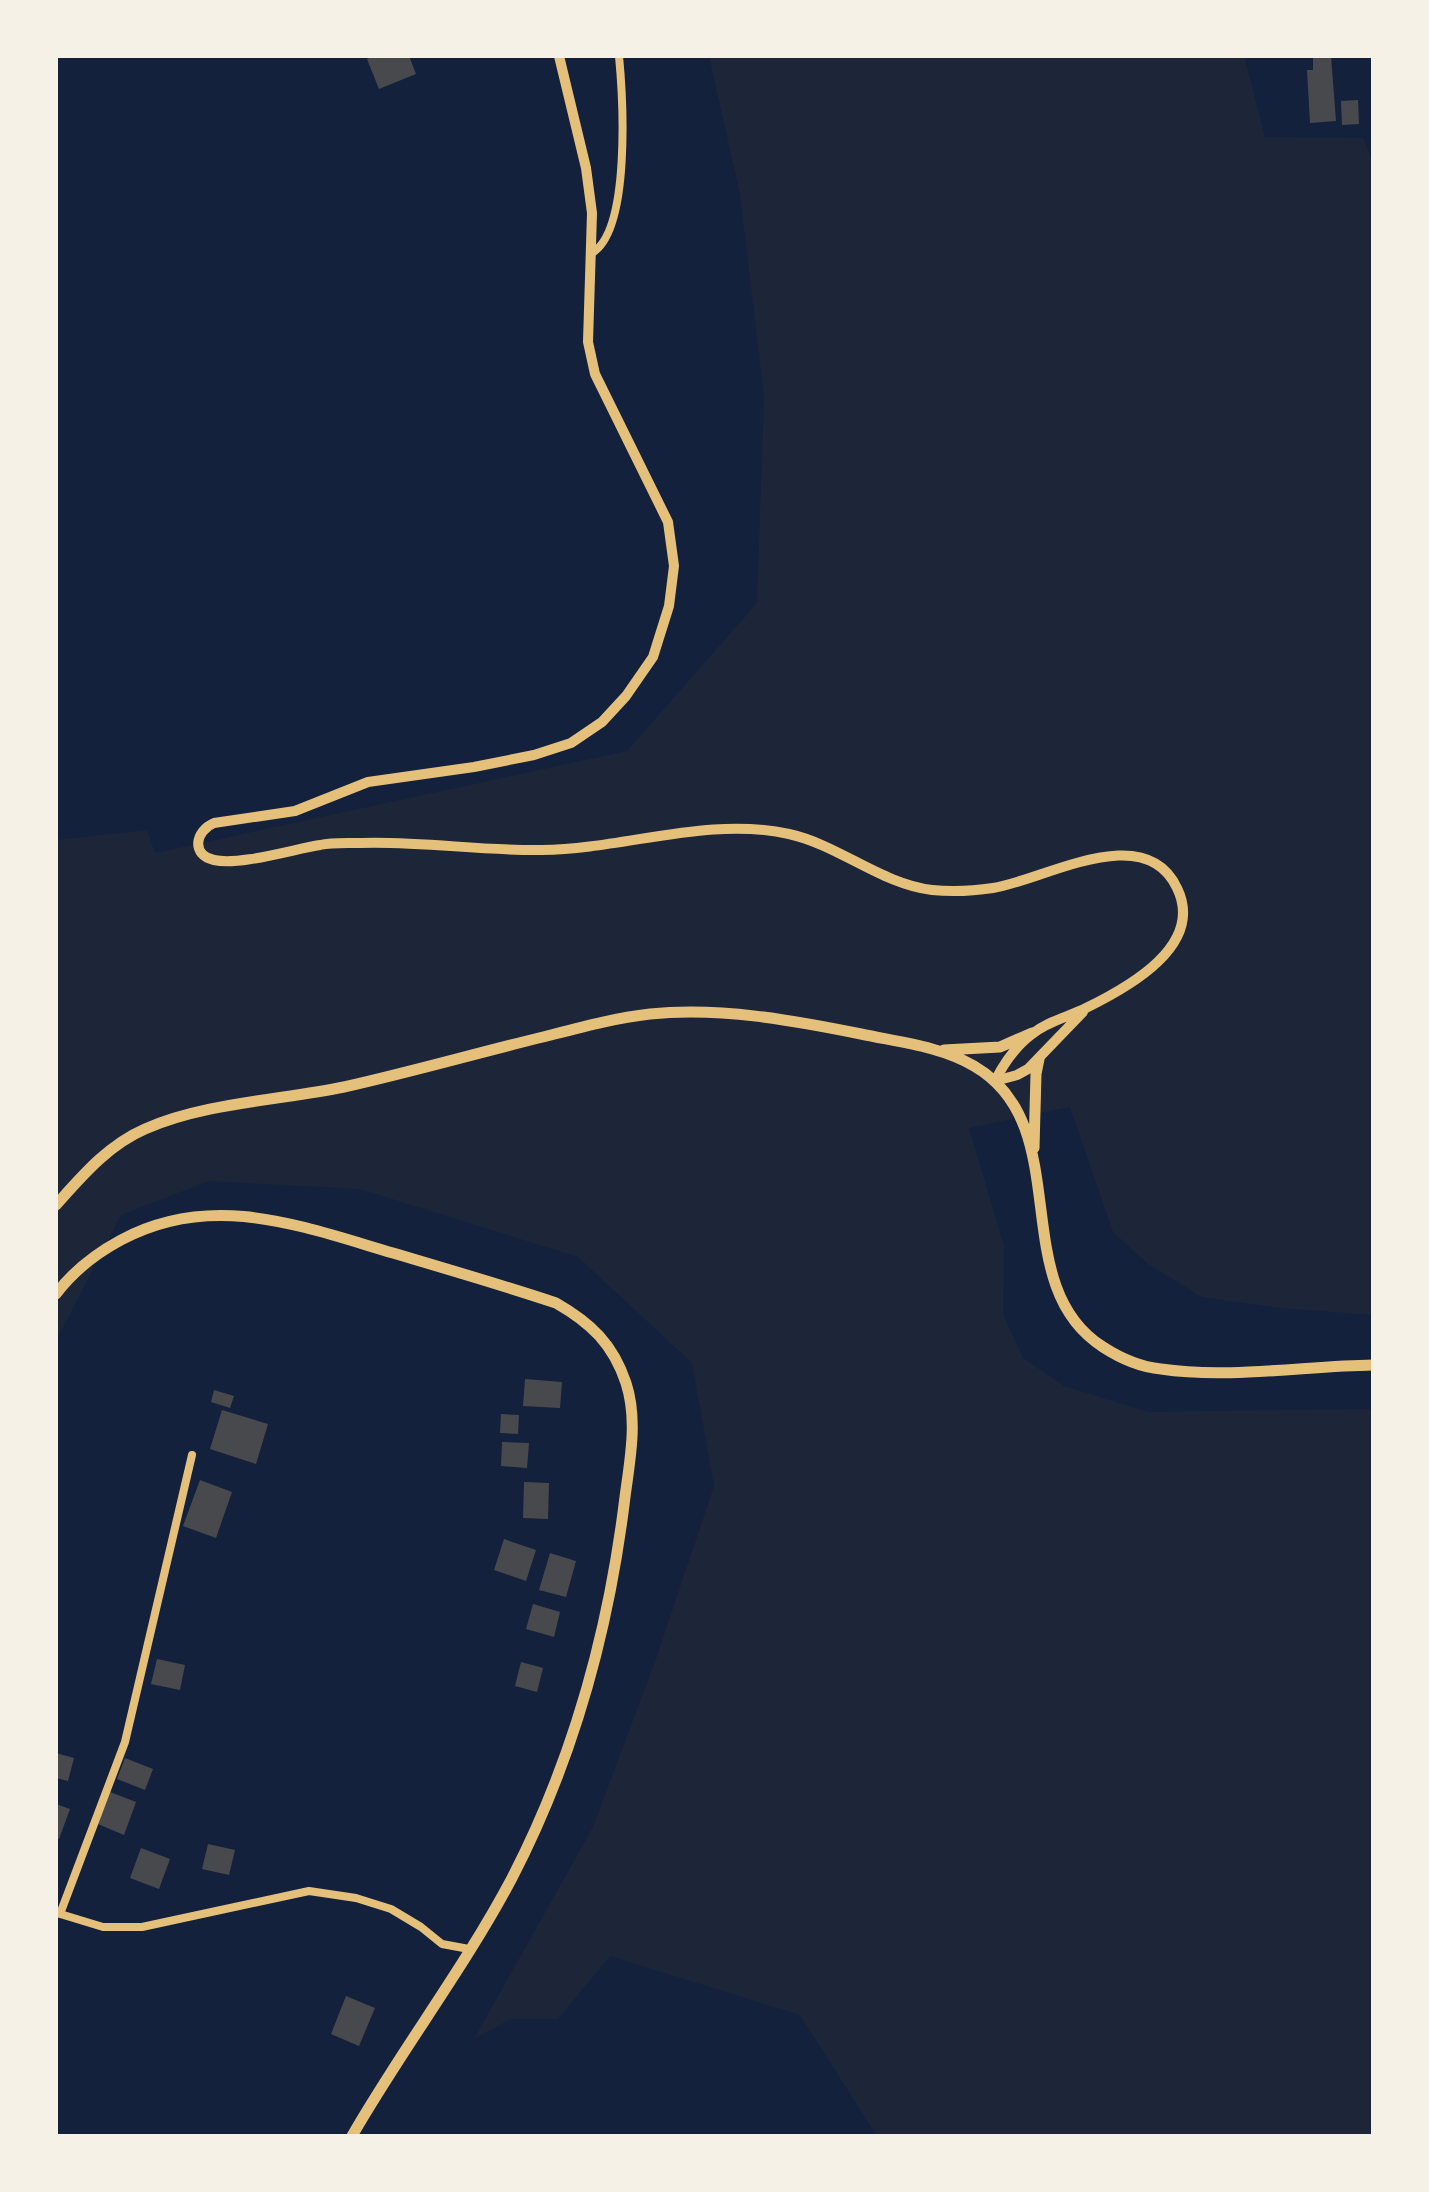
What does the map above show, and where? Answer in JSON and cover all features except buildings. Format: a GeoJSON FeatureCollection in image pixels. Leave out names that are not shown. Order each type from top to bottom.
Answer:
{"type":"FeatureCollection","features":[{"type":"Feature","properties":{"kind":"main road"},"geometry":{"type":"LineString","coordinates":[[56,1205],[109,1151],[143,1129],[197,1112],[347,1086],[631,1017],[685,1012],[747,1015],[935,1049],[969,1063],[995,1081],[1014,1107],[1029,1141],[1047,1257],[1053,1277],[1069,1315],[1107,1350],[1160,1369],[1195,1372],[1373,1365]]}},
{"type":"Feature","properties":{"kind":"main road"},"geometry":{"type":"LineString","coordinates":[[935,1049],[989,1049],[1009,1045],[1032,1033]]}},
{"type":"Feature","properties":{"kind":"main road"},"geometry":{"type":"LineString","coordinates":[[1034,1160],[1039,1059]]}},
{"type":"Feature","properties":{"kind":"main road"},"geometry":{"type":"LineString","coordinates":[[56,1294],[66,1280],[95,1254],[144,1228],[188,1216],[256,1216],[344,1239],[556,1303],[586,1321],[611,1349],[625,1381],[632,1405],[632,1441],[620,1540],[601,1639],[578,1718],[546,1804],[511,1879],[352,2136]]}},
{"type":"Feature","properties":{"kind":"street"},"geometry":{"type":"LineString","coordinates":[[559,56],[586,168],[592,213],[588,342],[595,374],[668,522],[674,566],[669,606],[653,657],[626,696],[602,722],[571,743],[534,755],[474,767],[368,782],[295,811],[214,823],[199,834],[198,847],[204,856],[215,861],[233,861],[326,843],[381,842],[543,850],[585,848],[717,829],[763,829],[815,841],[912,886],[956,891],[994,888],[1097,857],[1142,857],[1156,864],[1178,888],[1183,908],[1182,928],[1174,944],[1143,974],[1087,1008],[1032,1033],[1011,1055],[995,1081]]}},
{"type":"Feature","properties":{"kind":"street"},"geometry":{"type":"LineString","coordinates":[[592,253],[601,247],[608,236],[620,174],[624,115],[619,56]]}},
{"type":"Feature","properties":{"kind":"street"},"geometry":{"type":"LineString","coordinates":[[995,1081],[1017,1075],[1039,1059],[1087,1008]]}},
{"type":"Feature","properties":{"kind":"street"},"geometry":{"type":"LineString","coordinates":[[192,1455],[125,1742],[58,1913],[103,1927],[142,1927],[309,1891],[356,1898],[391,1909],[442,1944],[469,1949]]}},
{"type":"Feature","properties":{"kind":"shaded area"},"geometry":{"type":"Polygon","coordinates":[[[709,56],[1244,56],[1265,137],[1363,138],[1373,162],[1373,1315],[1281,1308],[1202,1297],[1148,1264],[1113,1232],[1070,1107],[969,1128],[1004,1246],[1003,1314],[1023,1358],[1064,1386],[1148,1412],[1373,1409],[1373,2136],[877,2136],[800,2015],[610,1956],[558,2019],[511,2019],[474,2039],[593,1827],[657,1656],[714,1486],[692,1363],[578,1257],[360,1189],[209,1181],[121,1215],[56,1341],[56,840],[147,830],[155,853],[627,751],[757,603],[764,397],[740,194],[709,56]]]}}]}
